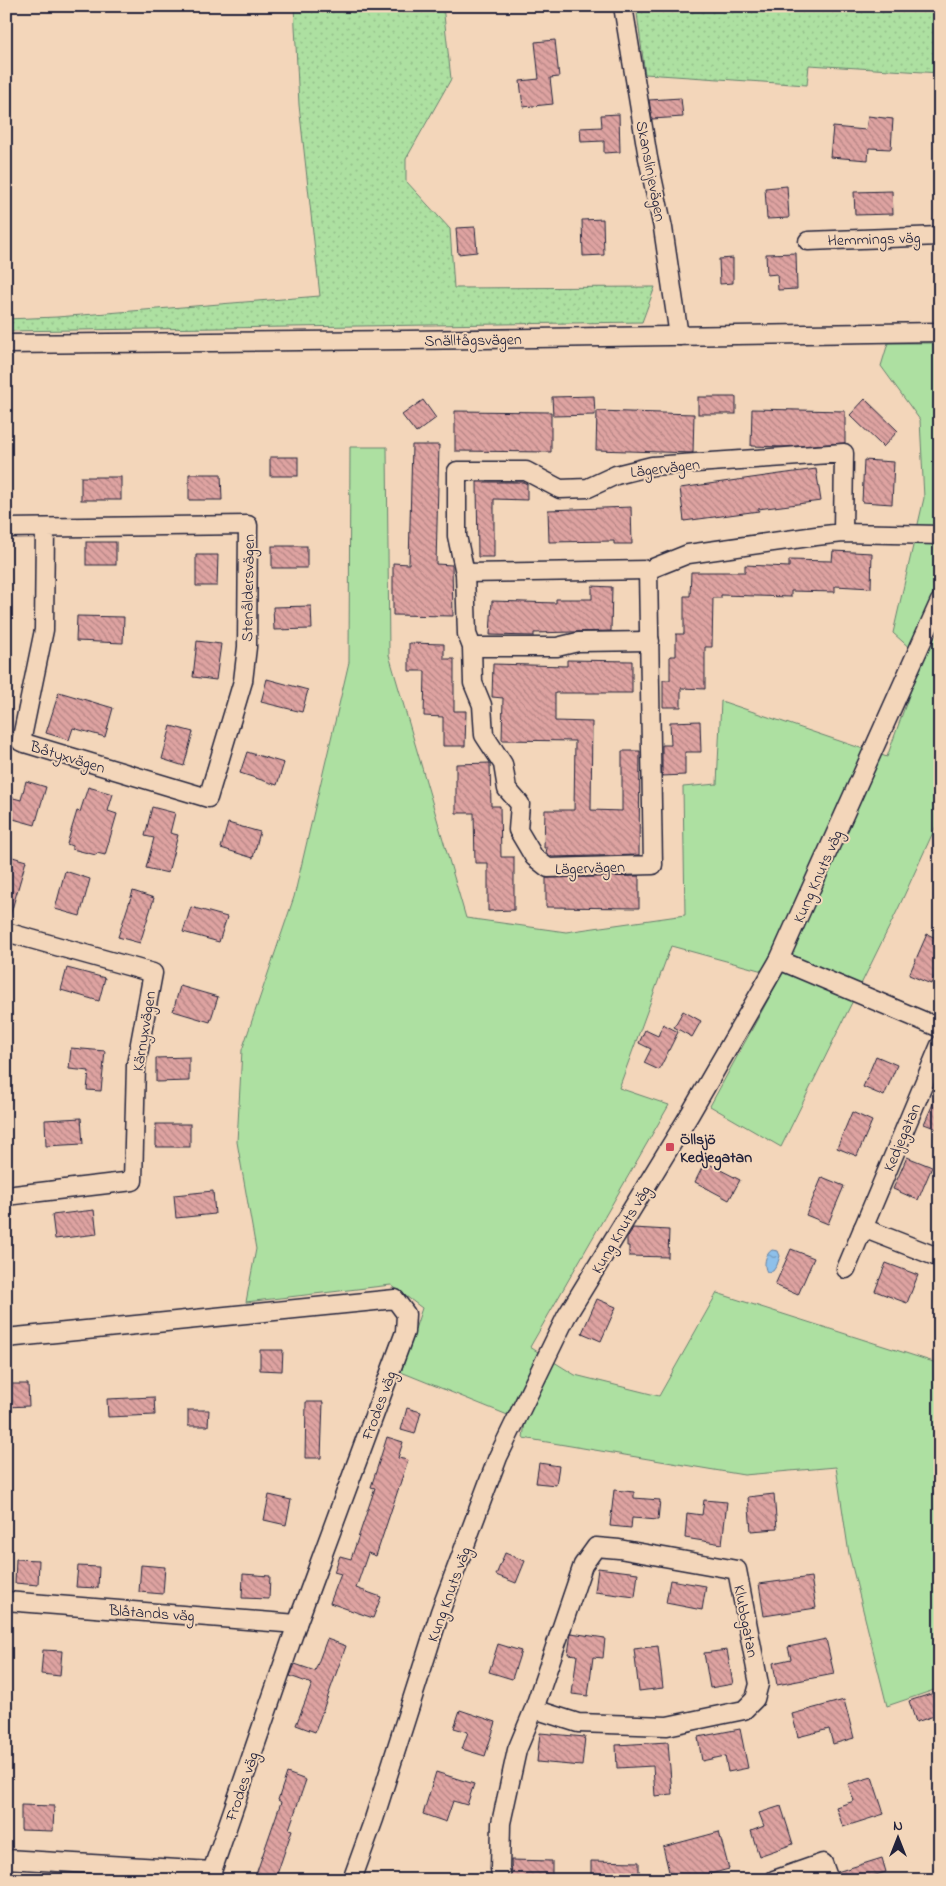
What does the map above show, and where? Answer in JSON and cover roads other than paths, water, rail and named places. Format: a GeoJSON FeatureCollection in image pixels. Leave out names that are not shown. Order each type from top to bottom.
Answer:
{"type":"FeatureCollection","features":[{"type":"Feature","properties":{"kind":"street","name":"Skanslinjevägen"},"geometry":{"type":"LineString","coordinates":[[623,6],[648,158],[663,228],[679,336]]}},
{"type":"Feature","properties":{"kind":"street","name":"Hemmings väg"},"geometry":{"type":"LineString","coordinates":[[808,241],[940,236]]}},
{"type":"Feature","properties":{"kind":"street","name":"Snälltågsvägen"},"geometry":{"type":"LineString","coordinates":[[6,344],[940,332]]}},
{"type":"Feature","properties":{"kind":"street","name":"Lägervägen"},"geometry":{"type":"LineString","coordinates":[[648,570],[653,865],[548,868],[534,857],[518,830],[520,804],[507,789],[503,764],[484,735],[482,705],[473,684],[472,647],[467,634],[465,573],[457,536],[457,471],[526,471],[560,489],[588,488],[616,475],[652,466],[844,453],[843,533]]}},
{"type":"Feature","properties":{"kind":"street","name":"Stenåldersvägen"},"geometry":{"type":"LineString","coordinates":[[6,528],[248,526],[247,647],[243,681],[208,798]]}},
{"type":"Feature","properties":{"kind":"street","name":"Båtyxvägen"},"geometry":{"type":"LineString","coordinates":[[45,528],[44,630],[21,742],[208,798]]}},
{"type":"Feature","properties":{"kind":"street"},"geometry":{"type":"LineString","coordinates":[[465,573],[648,570],[688,554],[843,533],[940,535]]}},
{"type":"Feature","properties":{"kind":"street","name":"Kung Knuts väg"},"geometry":{"type":"LineString","coordinates":[[352,1880],[374,1819],[440,1612],[498,1457],[566,1318],[690,1114],[779,960],[940,601]]}},
{"type":"Feature","properties":{"kind":"street"},"geometry":{"type":"LineString","coordinates":[[472,647],[557,647],[578,642],[650,641]]}},
{"type":"Feature","properties":{"kind":"street","name":"Kärnyxvägen"},"geometry":{"type":"LineString","coordinates":[[6,932],[153,973],[136,1065],[133,1181],[6,1196]]}},
{"type":"Feature","properties":{"kind":"street"},"geometry":{"type":"LineString","coordinates":[[779,960],[940,1028]]}},
{"type":"Feature","properties":{"kind":"street","name":"Kedjegatan"},"geometry":{"type":"LineString","coordinates":[[846,1269],[940,1046]]}},
{"type":"Feature","properties":{"kind":"street"},"geometry":{"type":"LineString","coordinates":[[863,1228],[940,1258]]}},
{"type":"Feature","properties":{"kind":"street","name":"Frodes väg"},"geometry":{"type":"LineString","coordinates":[[6,1338],[395,1299],[406,1314],[405,1332],[297,1624],[210,1875]]}},
{"type":"Feature","properties":{"kind":"street","name":"Klubbgatan"},"geometry":{"type":"LineString","coordinates":[[502,1880],[500,1869],[501,1823],[517,1750],[534,1709],[583,1565],[596,1547],[619,1549],[737,1570],[759,1684],[754,1699],[744,1710],[667,1726],[578,1723],[534,1709]]}},
{"type":"Feature","properties":{"kind":"street","name":"Blåtands väg"},"geometry":{"type":"LineString","coordinates":[[6,1601],[297,1624]]}},
{"type":"Feature","properties":{"kind":"street"},"geometry":{"type":"LineString","coordinates":[[6,1859],[210,1875]]}},
{"type":"Feature","properties":{"kind":"street"},"geometry":{"type":"LineString","coordinates":[[774,1880],[823,1863],[829,1880]]}},
{"type":"Feature","properties":{"kind":"water"},"geometry":{"type":"Polygon","coordinates":[[[772,1250],[778,1251],[780,1256],[773,1271],[767,1272],[765,1260],[772,1250]]]}},
{"type":"Feature","properties":{"kind":"place","name":"Öllsjö Kedjegatan"},"geometry":{"type":"Point","coordinates":[670,1147]}}]}
